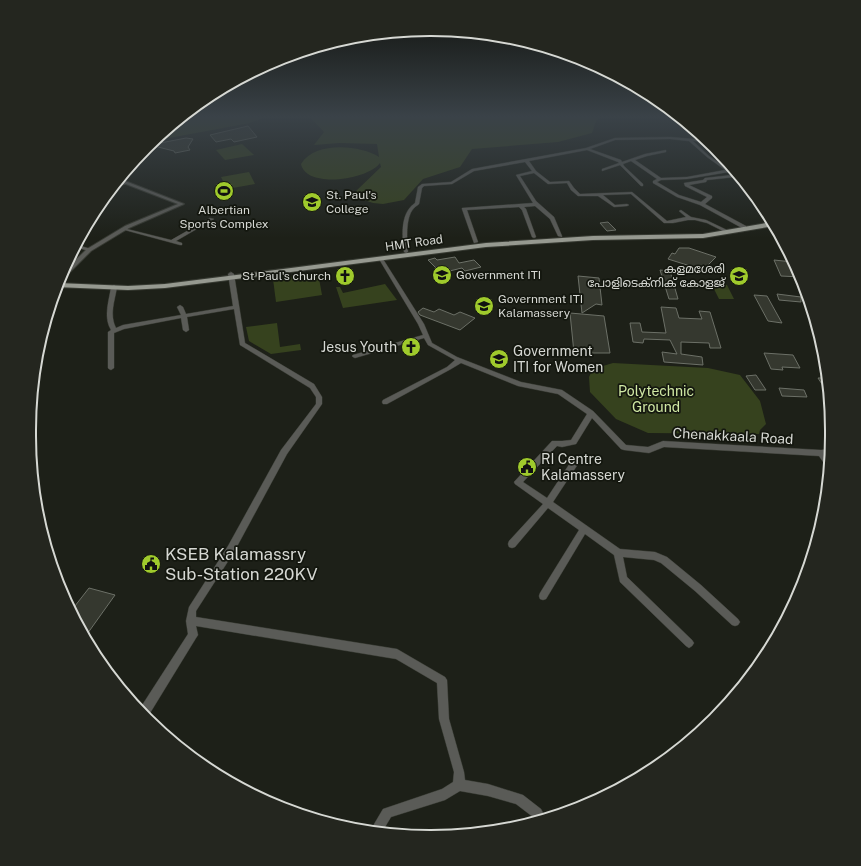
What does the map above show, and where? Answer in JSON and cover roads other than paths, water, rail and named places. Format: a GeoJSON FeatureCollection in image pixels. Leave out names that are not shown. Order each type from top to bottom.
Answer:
{"type":"FeatureCollection","features":[{"type":"Feature","properties":{"kind":"main road","name":"HMT Road"},"geometry":{"type":"LineString","coordinates":[[361,259],[381,259],[476,242],[534,237],[694,233],[744,227],[765,222]]}},
{"type":"Feature","properties":{"kind":"main road","name":"HMT Road"},"geometry":{"type":"LineString","coordinates":[[65,283],[114,287],[165,286],[406,252],[558,239],[703,236],[767,225]]}},
{"type":"Feature","properties":{"kind":"main road","name":"HMT Road"},"geometry":{"type":"LineString","coordinates":[[65,282],[151,283],[231,276]]}},
{"type":"Feature","properties":{"kind":"street"},"geometry":{"type":"LineString","coordinates":[[406,252],[404,241],[406,215],[409,209],[417,204],[420,186],[452,183],[473,170],[539,157]]}},
{"type":"Feature","properties":{"kind":"street"},"geometry":{"type":"LineString","coordinates":[[611,157],[622,163],[622,166],[629,174],[642,185]]}},
{"type":"Feature","properties":{"kind":"street"},"geometry":{"type":"LineString","coordinates":[[603,170],[641,157]]}},
{"type":"Feature","properties":{"kind":"street"},"geometry":{"type":"LineString","coordinates":[[710,157],[721,164]]}},
{"type":"Feature","properties":{"kind":"street"},"geometry":{"type":"LineString","coordinates":[[526,160],[535,172],[549,183],[568,182],[572,189],[579,195],[634,194],[666,222],[699,218],[725,230]]}},
{"type":"Feature","properties":{"kind":"street"},"geometry":{"type":"LineString","coordinates":[[632,160],[660,179]]}},
{"type":"Feature","properties":{"kind":"street"},"geometry":{"type":"LineString","coordinates":[[535,172],[518,175],[528,194],[552,218],[560,236]]}},
{"type":"Feature","properties":{"kind":"street"},"geometry":{"type":"LineString","coordinates":[[728,172],[687,178],[660,179],[654,182],[678,196],[702,204],[744,227]]}},
{"type":"Feature","properties":{"kind":"street"},"geometry":{"type":"LineString","coordinates":[[702,204],[710,197],[686,184],[704,181],[705,179],[732,176]]}},
{"type":"Feature","properties":{"kind":"street"},"geometry":{"type":"LineString","coordinates":[[71,268],[89,250],[123,228],[182,204],[125,183]]}},
{"type":"Feature","properties":{"kind":"street"},"geometry":{"type":"LineString","coordinates":[[599,194],[614,206],[627,205]]}},
{"type":"Feature","properties":{"kind":"street"},"geometry":{"type":"LineString","coordinates":[[476,242],[464,209],[504,206],[521,207],[537,204]]}},
{"type":"Feature","properties":{"kind":"street"},"geometry":{"type":"LineString","coordinates":[[521,207],[524,209],[534,237]]}},
{"type":"Feature","properties":{"kind":"street"},"geometry":{"type":"LineString","coordinates":[[681,211],[690,218]]}},
{"type":"Feature","properties":{"kind":"street"},"geometry":{"type":"LineString","coordinates":[[171,242],[212,219]]}},
{"type":"Feature","properties":{"kind":"street"},"geometry":{"type":"LineString","coordinates":[[123,228],[180,244]]}},
{"type":"Feature","properties":{"kind":"street"},"geometry":{"type":"LineString","coordinates":[[81,248],[89,250]]}},
{"type":"Feature","properties":{"kind":"street","name":"Chenakkaala Road"},"geometry":{"type":"LineString","coordinates":[[381,259],[421,324],[430,344],[460,360],[520,384],[560,392],[591,413],[624,447],[649,450],[663,444],[824,453]]}},
{"type":"Feature","properties":{"kind":"street"},"geometry":{"type":"LineString","coordinates":[[146,708],[193,635],[192,610],[231,549],[284,452],[319,404],[319,397],[312,386],[242,344],[231,276]]}},
{"type":"Feature","properties":{"kind":"street"},"geometry":{"type":"LineString","coordinates":[[114,287],[110,324],[114,330]]}},
{"type":"Feature","properties":{"kind":"street"},"geometry":{"type":"LineString","coordinates":[[180,307],[184,316],[186,330]]}},
{"type":"Feature","properties":{"kind":"street"},"geometry":{"type":"LineString","coordinates":[[111,368],[111,332],[114,330],[153,321],[237,307]]}},
{"type":"Feature","properties":{"kind":"street"},"geometry":{"type":"LineString","coordinates":[[355,356],[426,336]]}},
{"type":"Feature","properties":{"kind":"street"},"geometry":{"type":"LineString","coordinates":[[385,402],[449,368],[460,360]]}},
{"type":"Feature","properties":{"kind":"street"},"geometry":{"type":"LineString","coordinates":[[591,413],[573,442],[562,444],[555,442],[518,482],[618,553],[655,556],[664,560],[698,588],[735,622]]}},
{"type":"Feature","properties":{"kind":"street"},"geometry":{"type":"LineString","coordinates":[[821,453],[824,457]]}},
{"type":"Feature","properties":{"kind":"street"},"geometry":{"type":"LineString","coordinates":[[512,544],[548,503],[577,460]]}},
{"type":"Feature","properties":{"kind":"street"},"geometry":{"type":"LineString","coordinates":[[543,596],[584,529]]}},
{"type":"Feature","properties":{"kind":"street"},"geometry":{"type":"LineString","coordinates":[[618,553],[623,579],[688,643]]}},
{"type":"Feature","properties":{"kind":"street"},"geometry":{"type":"LineString","coordinates":[[192,621],[397,654],[442,680],[444,719],[459,772],[459,785]]}},
{"type":"Feature","properties":{"kind":"street"},"geometry":{"type":"LineString","coordinates":[[378,827],[387,813],[445,794],[459,785],[488,790],[519,799],[537,813]]}},
{"type":"Feature","properties":{"kind":"place","name":"Albertian Sports Complex"},"geometry":{"type":"Point","coordinates":[224,191]}},
{"type":"Feature","properties":{"kind":"place","name":"St. Paul's College"},"geometry":{"type":"Point","coordinates":[312,202]}},
{"type":"Feature","properties":{"kind":"place","name":"Government ITI"},"geometry":{"type":"Point","coordinates":[442,275]}},
{"type":"Feature","properties":{"kind":"place","name":"St Paul's church"},"geometry":{"type":"Point","coordinates":[345,276]}},
{"type":"Feature","properties":{"kind":"place","name":"കളമശേരി പോളിടെക്നിക് കോളജ്"},"geometry":{"type":"Point","coordinates":[739,276]}},
{"type":"Feature","properties":{"kind":"place","name":"Government ITI Kalamassery"},"geometry":{"type":"Point","coordinates":[484,306]}},
{"type":"Feature","properties":{"kind":"place","name":"Jesus Youth"},"geometry":{"type":"Point","coordinates":[411,347]}},
{"type":"Feature","properties":{"kind":"place","name":"Government ITI for Women"},"geometry":{"type":"Point","coordinates":[499,359]}},
{"type":"Feature","properties":{"kind":"place","name":"RI Centre Kalamassery"},"geometry":{"type":"Point","coordinates":[527,467]}},
{"type":"Feature","properties":{"kind":"place","name":"KSEB Kalamassry Sub-Station 220KV"},"geometry":{"type":"Point","coordinates":[151,564]}},
{"type":"Feature","properties":{"kind":"park label","name":"Polytechnic Ground"},"geometry":{"type":"Point","coordinates":[656,400]}}]}
